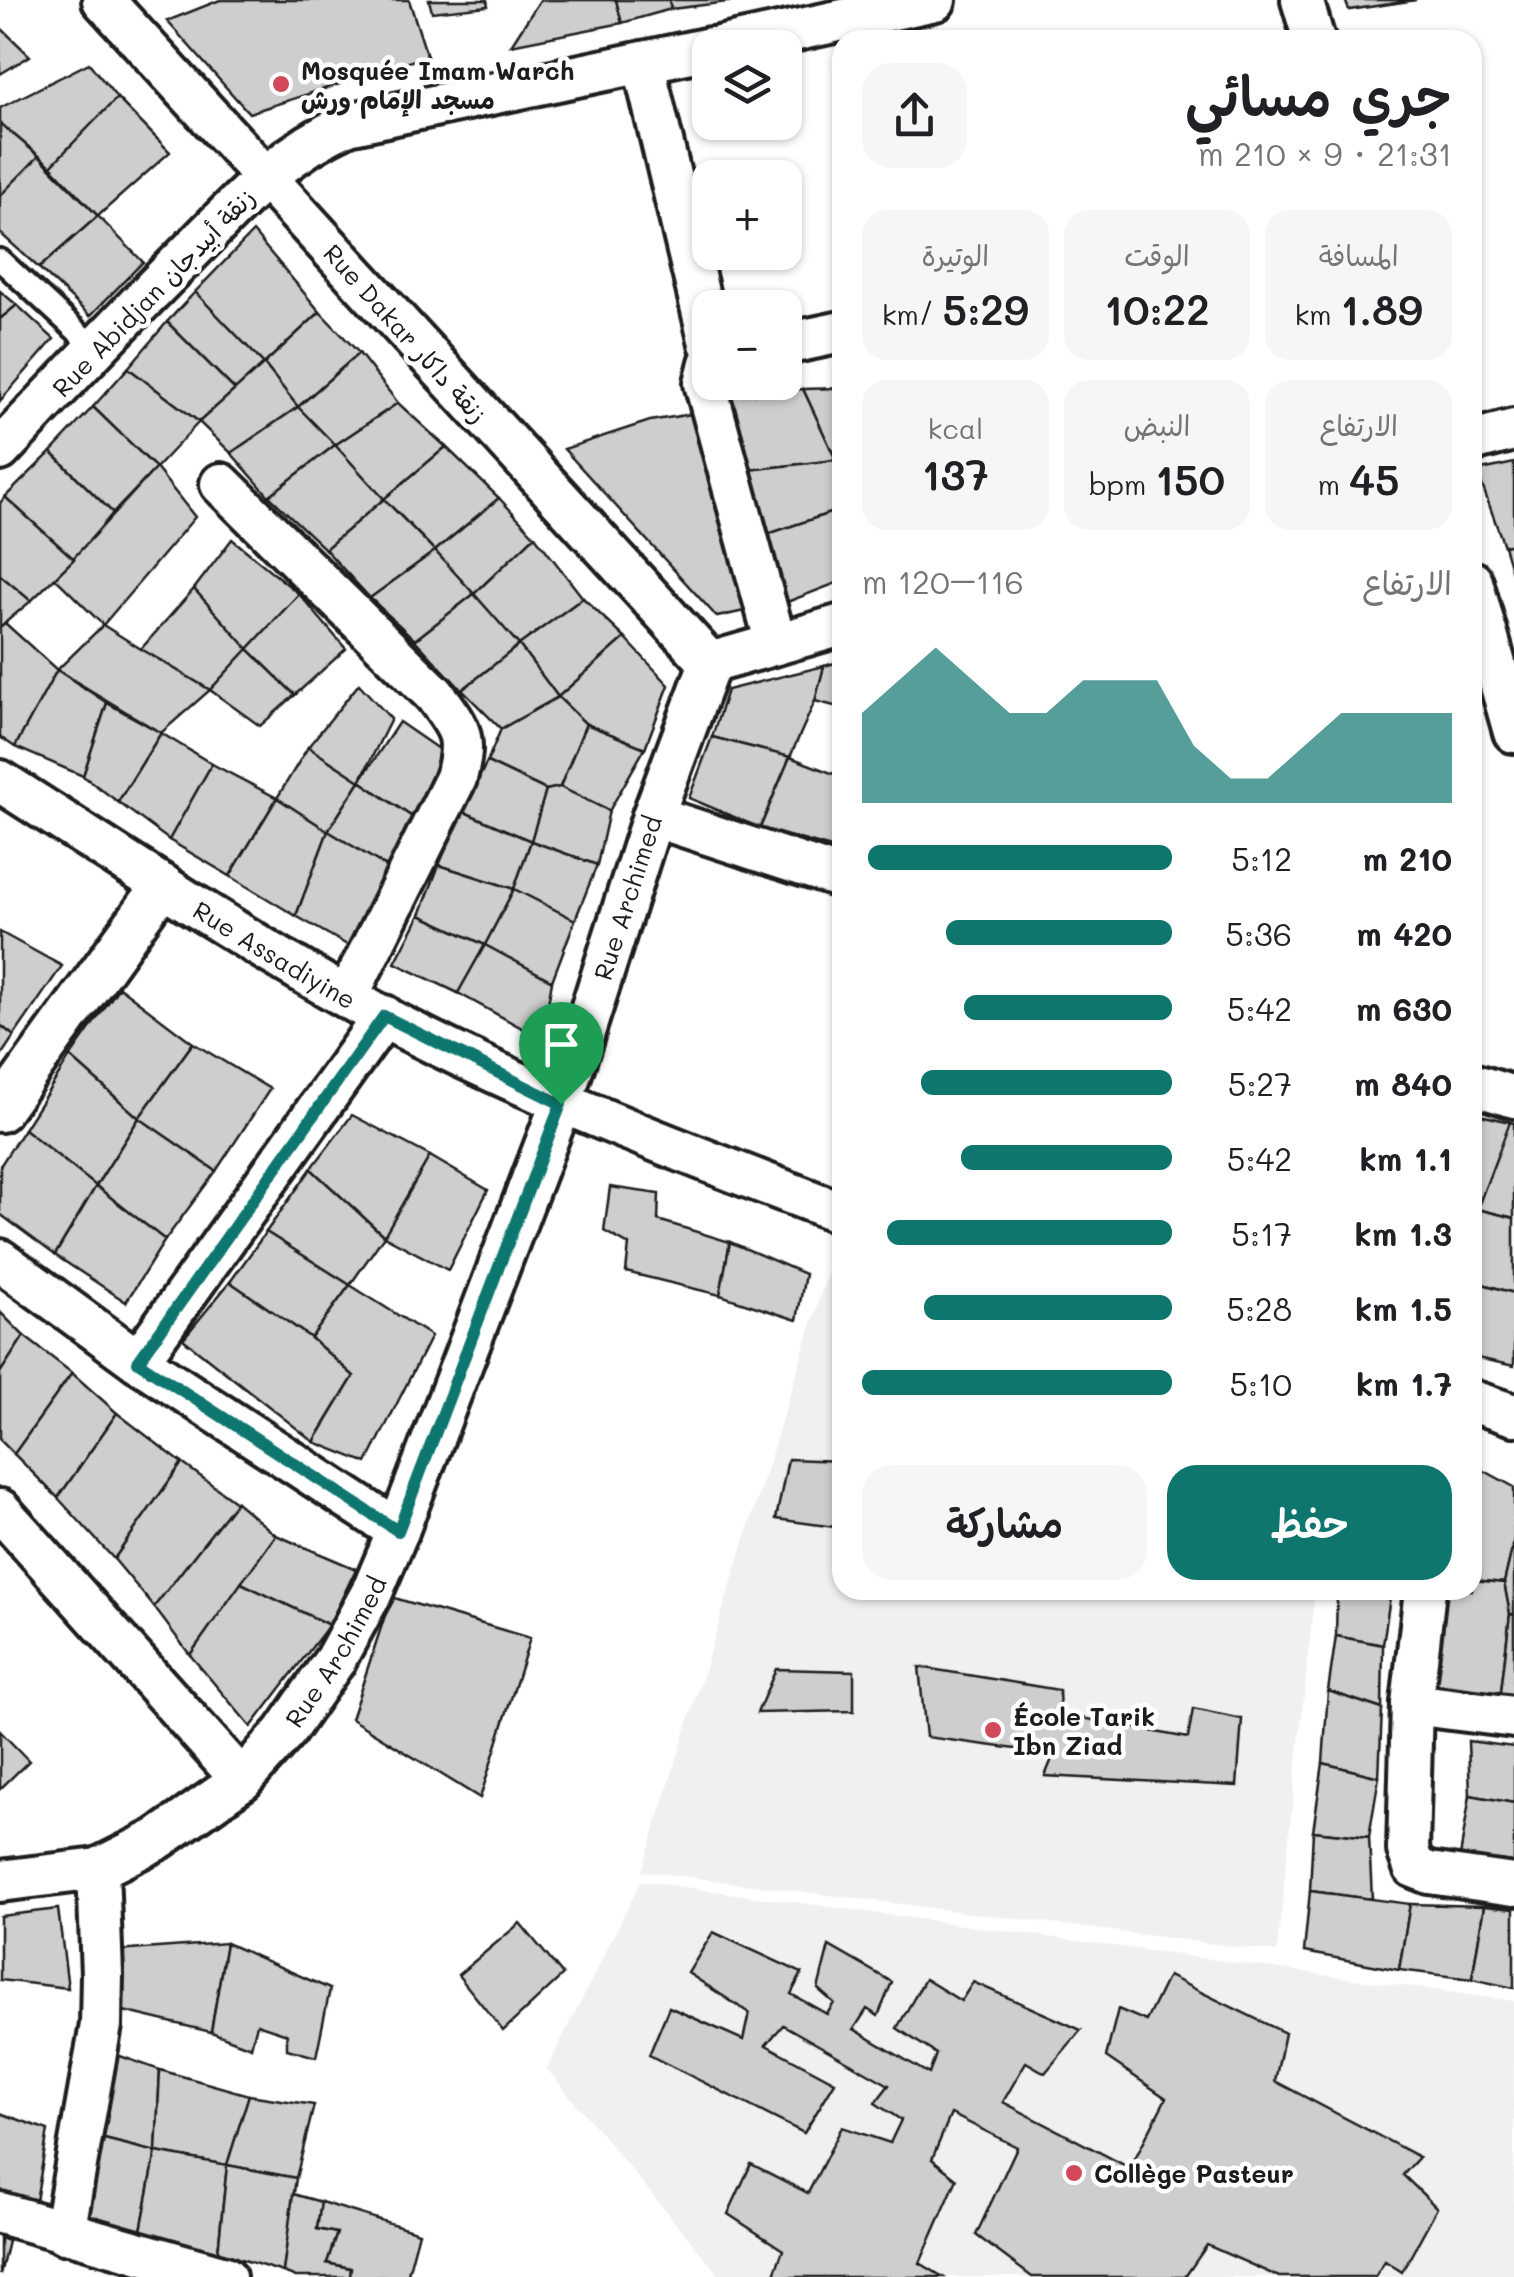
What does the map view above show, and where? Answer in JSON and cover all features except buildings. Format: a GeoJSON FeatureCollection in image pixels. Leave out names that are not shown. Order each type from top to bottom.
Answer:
{"type":"FeatureCollection","features":[{"type":"Feature","properties":{"kind":"street","name":"Rue Dakar زنقة داكار"},"geometry":{"type":"LineString","coordinates":[[103,0],[710,664]]}},
{"type":"Feature","properties":{"kind":"street","name":"Rue Abidjan زنقة أبيدجان"},"geometry":{"type":"LineString","coordinates":[[796,30],[935,0]]}},
{"type":"Feature","properties":{"kind":"street"},"geometry":{"type":"LineString","coordinates":[[1302,0],[1311,30]]}},
{"type":"Feature","properties":{"kind":"street","name":"Rue Abidjan زنقة أبيدجان"},"geometry":{"type":"LineString","coordinates":[[0,450],[264,178],[309,142],[348,124],[692,52]]}},
{"type":"Feature","properties":{"kind":"street"},"geometry":{"type":"LineString","coordinates":[[643,62],[697,290]]}},
{"type":"Feature","properties":{"kind":"street"},"geometry":{"type":"LineString","coordinates":[[802,340],[832,334]]}},
{"type":"Feature","properties":{"kind":"street"},"geometry":{"type":"LineString","coordinates":[[710,400],[776,644]]}},
{"type":"Feature","properties":{"kind":"street"},"geometry":{"type":"LineString","coordinates":[[1482,439],[1514,430]]}},
{"type":"Feature","properties":{"kind":"street"},"geometry":{"type":"LineString","coordinates":[[222,484],[435,695],[462,732],[456,778],[347,997]]}},
{"type":"Feature","properties":{"kind":"street"},"geometry":{"type":"LineString","coordinates":[[710,664],[832,628]]}},
{"type":"Feature","properties":{"kind":"street"},"geometry":{"type":"LineString","coordinates":[[1482,634],[1497,712]]}},
{"type":"Feature","properties":{"kind":"street","name":"Rue Archimed"},"geometry":{"type":"LineString","coordinates":[[0,1880],[98,1868],[158,1839],[242,1780],[285,1732],[334,1660],[372,1592],[398,1531],[561,1104],[653,816],[710,664]]}},
{"type":"Feature","properties":{"kind":"street","name":"Rue Assadiyine"},"geometry":{"type":"LineString","coordinates":[[0,781],[347,997],[561,1104],[832,1209]]}},
{"type":"Feature","properties":{"kind":"street"},"geometry":{"type":"LineString","coordinates":[[653,816],[832,875]]}},
{"type":"Feature","properties":{"kind":"street"},"geometry":{"type":"LineString","coordinates":[[0,1111],[163,884]]}},
{"type":"Feature","properties":{"kind":"street"},"geometry":{"type":"LineString","coordinates":[[138,1362],[384,1016]]}},
{"type":"Feature","properties":{"kind":"street"},"geometry":{"type":"LineString","coordinates":[[1482,1087],[1514,1097]]}},
{"type":"Feature","properties":{"kind":"street"},"geometry":{"type":"LineString","coordinates":[[0,1260],[138,1362],[398,1531]]}},
{"type":"Feature","properties":{"kind":"street"},"geometry":{"type":"LineString","coordinates":[[1482,1405],[1514,1414]]}},
{"type":"Feature","properties":{"kind":"street"},"geometry":{"type":"LineString","coordinates":[[0,1510],[242,1780]]}},
{"type":"Feature","properties":{"kind":"street"},"geometry":{"type":"LineString","coordinates":[[1424,1600],[1412,1704],[1408,1850],[1414,1867],[1429,1873],[1514,1885]]}},
{"type":"Feature","properties":{"kind":"street"},"geometry":{"type":"LineString","coordinates":[[1412,1704],[1514,1717]]}},
{"type":"Feature","properties":{"kind":"street"},"geometry":{"type":"LineString","coordinates":[[64,2233],[101,2025],[98,1868]]}},
{"type":"Feature","properties":{"kind":"street"},"geometry":{"type":"LineString","coordinates":[[0,2214],[225,2277]]}},
{"type":"Feature","properties":{"kind":"lane"},"geometry":{"type":"LineString","coordinates":[[0,260],[95,348]]}},
{"type":"Feature","properties":{"kind":"shaded area","name":"École Tarik Ibn Ziad"},"geometry":{"type":"Polygon","coordinates":[[[828,1271],[832,1272],[832,1600],[1314,1600],[1277,1952],[642,1871],[828,1271]]]}},
{"type":"Feature","properties":{"kind":"shaded area","name":"Collège Pasteur"},"geometry":{"type":"Polygon","coordinates":[[[641,1881],[1514,2001],[1514,2277],[721,2277],[547,2069],[641,1881]]]}},
{"type":"Feature","properties":{"kind":"place","name":"Mosquée Imam Warch مسجد الإمام ورش"},"geometry":{"type":"Point","coordinates":[281,84]}},
{"type":"Feature","properties":{"kind":"place","name":"École Tarik Ibn Ziad"},"geometry":{"type":"Point","coordinates":[993,1730]}},
{"type":"Feature","properties":{"kind":"place","name":"Collège Pasteur"},"geometry":{"type":"Point","coordinates":[1074,2173]}},
{"type":"Feature","properties":{"kind":"route"},"geometry":{"type":"LineString","coordinates":[[384,1016],[561,1104],[398,1531],[138,1362],[384,1016]]}}]}
